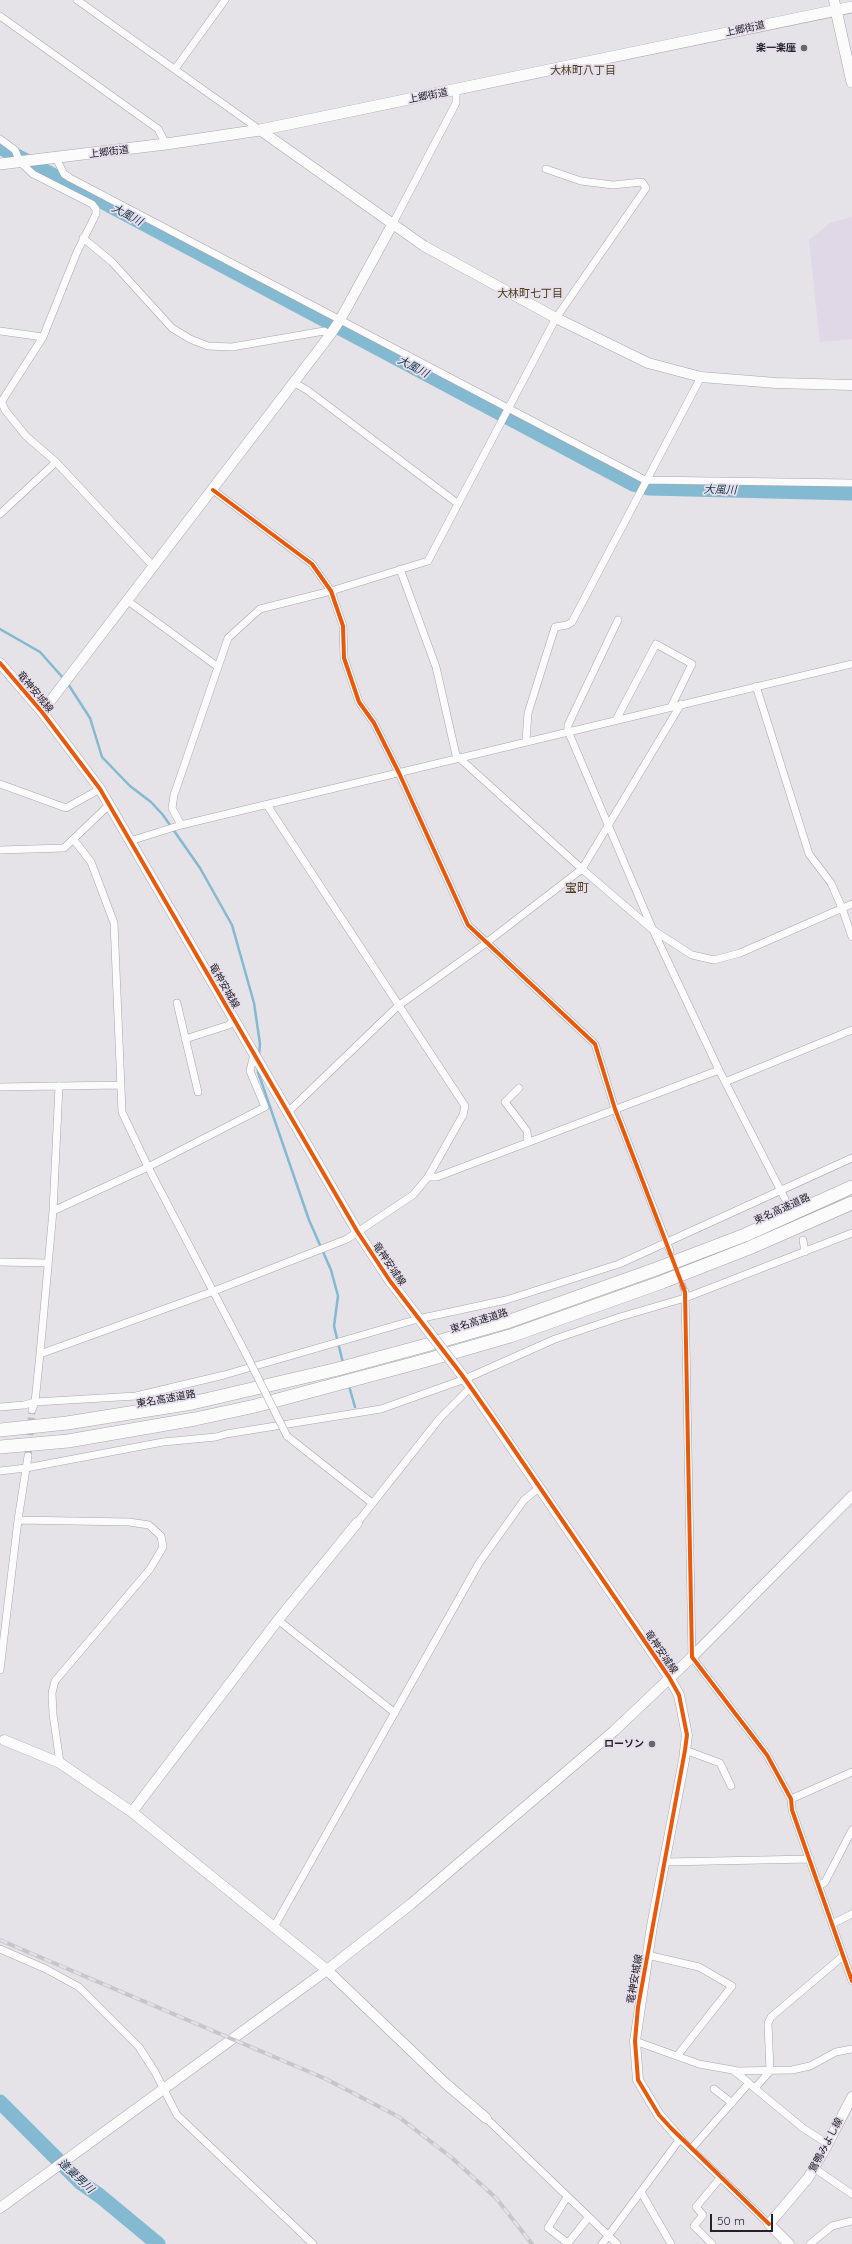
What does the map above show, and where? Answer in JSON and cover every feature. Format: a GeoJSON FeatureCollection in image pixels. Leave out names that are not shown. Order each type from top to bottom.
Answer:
{"type":"FeatureCollection","features":[{"type":"Feature","properties":{"kind":"highway","name":"東名高速道路"},"geometry":{"type":"LineString","coordinates":[[0,1430],[67,1423],[192,1403],[338,1369],[423,1346],[510,1320],[656,1269],[745,1235],[852,1187]]}},
{"type":"Feature","properties":{"kind":"highway"},"geometry":{"type":"LineString","coordinates":[[0,1447],[68,1441],[195,1419],[255,1406],[427,1360],[510,1336],[662,1282],[749,1248],[852,1203]]}},
{"type":"Feature","properties":{"kind":"main road","name":"上郷街道"},"geometry":{"type":"LineString","coordinates":[[0,164],[166,144],[260,130],[456,90],[835,5],[852,7]]}},
{"type":"Feature","properties":{"kind":"main road"},"geometry":{"type":"LineString","coordinates":[[835,5],[852,82]]}},
{"type":"Feature","properties":{"kind":"street"},"geometry":{"type":"LineString","coordinates":[[77,0],[392,225],[437,253],[556,318],[648,363],[701,377],[776,383],[852,385]]}},
{"type":"Feature","properties":{"kind":"street"},"geometry":{"type":"LineString","coordinates":[[175,69],[225,0]]}},
{"type":"Feature","properties":{"kind":"street"},"geometry":{"type":"LineString","coordinates":[[0,16],[158,129],[166,144]]}},
{"type":"Feature","properties":{"kind":"street"},"geometry":{"type":"LineString","coordinates":[[42,712],[128,601],[152,565],[213,490],[340,320],[456,103],[456,90]]}},
{"type":"Feature","properties":{"kind":"street"},"geometry":{"type":"LineString","coordinates":[[0,139],[16,150],[20,162],[32,174],[92,204],[96,209],[96,214],[83,238],[43,337],[1,404],[26,436],[56,462],[152,565]]}},
{"type":"Feature","properties":{"kind":"street"},"geometry":{"type":"LineString","coordinates":[[56,158],[64,174],[70,178],[645,480],[852,483]]}},
{"type":"Feature","properties":{"kind":"street"},"geometry":{"type":"LineString","coordinates":[[181,825],[172,808],[174,795],[228,638],[260,609],[331,591],[428,560],[457,502],[556,318],[646,188],[642,182],[613,185],[581,181],[546,169]]}},
{"type":"Feature","properties":{"kind":"street"},"geometry":{"type":"LineString","coordinates":[[83,238],[112,262],[172,328],[202,344],[208,346],[232,347],[324,331],[330,335]]}},
{"type":"Feature","properties":{"kind":"street"},"geometry":{"type":"LineString","coordinates":[[0,331],[43,337]]}},
{"type":"Feature","properties":{"kind":"street"},"geometry":{"type":"LineString","coordinates":[[526,741],[528,714],[555,627],[567,625],[572,622],[645,480],[701,377]]}},
{"type":"Feature","properties":{"kind":"street"},"geometry":{"type":"LineString","coordinates":[[293,382],[308,390],[457,502]]}},
{"type":"Feature","properties":{"kind":"street"},"geometry":{"type":"LineString","coordinates":[[0,514],[56,462]]}},
{"type":"Feature","properties":{"kind":"street"},"geometry":{"type":"LineString","coordinates":[[213,490],[312,564],[331,591],[344,626],[344,658],[360,702],[374,723],[399,773],[468,925],[595,1044],[615,1109],[670,1251]]}},
{"type":"Feature","properties":{"kind":"street"},"geometry":{"type":"LineString","coordinates":[[400,569],[436,667],[456,755],[582,869],[653,930],[692,955],[714,960],[740,953],[852,904]]}},
{"type":"Feature","properties":{"kind":"street"},"geometry":{"type":"LineString","coordinates":[[128,601],[218,667]]}},
{"type":"Feature","properties":{"kind":"street"},"geometry":{"type":"LineString","coordinates":[[618,620],[568,726],[568,731],[653,930],[719,1070],[785,1200]]}},
{"type":"Feature","properties":{"kind":"street"},"geometry":{"type":"LineString","coordinates":[[616,720],[656,644],[692,664],[671,707]]}},
{"type":"Feature","properties":{"kind":"street","name":"竜神安城線"},"geometry":{"type":"LineString","coordinates":[[0,663],[42,712],[100,789],[287,1113],[357,1231],[421,1321],[464,1377],[470,1388],[540,1487],[669,1677],[679,1695],[684,1712],[687,1735],[666,1862],[647,1955],[635,2041],[638,2080],[659,2115],[680,2139]]}},
{"type":"Feature","properties":{"kind":"street"},"geometry":{"type":"LineString","coordinates":[[130,841],[181,825],[852,664]]}},
{"type":"Feature","properties":{"kind":"street"},"geometry":{"type":"LineString","coordinates":[[756,686],[809,854],[831,883],[852,937]]}},
{"type":"Feature","properties":{"kind":"street"},"geometry":{"type":"LineString","coordinates":[[287,1113],[398,1006],[486,943],[582,869],[681,704]]}},
{"type":"Feature","properties":{"kind":"street"},"geometry":{"type":"LineString","coordinates":[[0,784],[66,808],[100,789]]}},
{"type":"Feature","properties":{"kind":"street"},"geometry":{"type":"LineString","coordinates":[[0,850],[64,848],[74,840],[109,804]]}},
{"type":"Feature","properties":{"kind":"street"},"geometry":{"type":"LineString","coordinates":[[40,1354],[214,1291],[346,1239],[413,1195],[428,1177],[463,1115],[465,1106],[267,805]]}},
{"type":"Feature","properties":{"kind":"street"},"geometry":{"type":"LineString","coordinates":[[74,840],[91,862],[114,923],[122,1112],[148,1167],[214,1291],[286,1436],[372,1503]]}},
{"type":"Feature","properties":{"kind":"street"},"geometry":{"type":"LineString","coordinates":[[177,1004],[198,1092]]}},
{"type":"Feature","properties":{"kind":"street"},"geometry":{"type":"LineString","coordinates":[[185,1039],[228,1025],[234,1019]]}},
{"type":"Feature","properties":{"kind":"street"},"geometry":{"type":"LineString","coordinates":[[725,1082],[852,1030]]}},
{"type":"Feature","properties":{"kind":"street"},"geometry":{"type":"LineString","coordinates":[[53,1211],[148,1167],[265,1107],[250,1071],[254,1054]]}},
{"type":"Feature","properties":{"kind":"street"},"geometry":{"type":"LineString","coordinates":[[428,1177],[437,1177],[719,1070]]}},
{"type":"Feature","properties":{"kind":"street"},"geometry":{"type":"LineString","coordinates":[[0,1087],[120,1085]]}},
{"type":"Feature","properties":{"kind":"street"},"geometry":{"type":"LineString","coordinates":[[32,1410],[35,1402],[53,1211],[59,1086]]}},
{"type":"Feature","properties":{"kind":"street"},"geometry":{"type":"LineString","coordinates":[[519,1088],[505,1102],[527,1131],[528,1142]]}},
{"type":"Feature","properties":{"kind":"street"},"geometry":{"type":"LineString","coordinates":[[0,1407],[24,1405],[35,1402],[136,1396],[506,1300],[619,1264],[666,1241],[782,1192],[852,1158]]}},
{"type":"Feature","properties":{"kind":"street"},"geometry":{"type":"LineString","coordinates":[[0,1471],[26,1468],[163,1442],[216,1437],[226,1434],[381,1409],[464,1377],[555,1339],[685,1295],[805,1252],[852,1233]]}},
{"type":"Feature","properties":{"kind":"street"},"geometry":{"type":"LineString","coordinates":[[802,1240],[805,1252]]}},
{"type":"Feature","properties":{"kind":"street"},"geometry":{"type":"LineString","coordinates":[[0,1262],[47,1263]]}},
{"type":"Feature","properties":{"kind":"street"},"geometry":{"type":"LineString","coordinates":[[685,1295],[692,1657],[767,1755],[791,1799],[792,1810],[852,1981]]}},
{"type":"Feature","properties":{"kind":"street"},"geometry":{"type":"LineString","coordinates":[[132,1812],[278,1620],[440,1418],[470,1388]]}},
{"type":"Feature","properties":{"kind":"street"},"geometry":{"type":"LineString","coordinates":[[0,1670],[18,1520],[28,1456]]}},
{"type":"Feature","properties":{"kind":"street"},"geometry":{"type":"LineString","coordinates":[[274,1927],[491,1543],[524,1500],[540,1487]]}},
{"type":"Feature","properties":{"kind":"street"},"geometry":{"type":"LineString","coordinates":[[0,2208],[327,1970],[411,1904],[614,1731],[669,1677],[692,1657],[852,1496]]}},
{"type":"Feature","properties":{"kind":"street"},"geometry":{"type":"LineString","coordinates":[[18,1520],[128,1522],[149,1525],[161,1536],[163,1547],[150,1569],[55,1681],[52,1693],[53,1714],[60,1763]]}},
{"type":"Feature","properties":{"kind":"street"},"geometry":{"type":"LineString","coordinates":[[278,1620],[395,1712]]}},
{"type":"Feature","properties":{"kind":"street"},"geometry":{"type":"LineString","coordinates":[[2,1740],[60,1763],[132,1812],[327,1970],[445,2083],[486,2118],[588,2218],[617,2244]]}},
{"type":"Feature","properties":{"kind":"street"},"geometry":{"type":"LineString","coordinates":[[685,1750],[720,1763],[731,1786]]}},
{"type":"Feature","properties":{"kind":"street"},"geometry":{"type":"LineString","coordinates":[[791,1799],[852,1772]]}},
{"type":"Feature","properties":{"kind":"street"},"geometry":{"type":"LineString","coordinates":[[819,1886],[825,1882],[852,1830]]}},
{"type":"Feature","properties":{"kind":"street"},"geometry":{"type":"LineString","coordinates":[[666,1862],[810,1859]]}},
{"type":"Feature","properties":{"kind":"street"},"geometry":{"type":"LineString","coordinates":[[832,1924],[852,1914]]}},
{"type":"Feature","properties":{"kind":"street"},"geometry":{"type":"LineString","coordinates":[[0,1949],[52,1972],[79,1987],[139,2048],[155,2072],[177,2115],[313,2244]]}},
{"type":"Feature","properties":{"kind":"street"},"geometry":{"type":"LineString","coordinates":[[647,1955],[699,1967],[732,1986],[677,2056]]}},
{"type":"Feature","properties":{"kind":"street"},"geometry":{"type":"LineString","coordinates":[[770,2071],[768,2023],[771,2017],[844,1956]]}},
{"type":"Feature","properties":{"kind":"street"},"geometry":{"type":"LineString","coordinates":[[635,2041],[699,2064],[733,2070],[770,2071],[810,2066],[836,2052],[852,2049]]}},
{"type":"Feature","properties":{"kind":"street"},"geometry":{"type":"LineString","coordinates":[[733,2070],[803,2128],[828,2144]]}},
{"type":"Feature","properties":{"kind":"street"},"geometry":{"type":"LineString","coordinates":[[692,2148],[732,2103],[770,2071]]}},
{"type":"Feature","properties":{"kind":"street"},"geometry":{"type":"LineString","coordinates":[[714,2089],[732,2103]]}},
{"type":"Feature","properties":{"kind":"street","name":"鴛鴨みよし線"},"geometry":{"type":"LineString","coordinates":[[768,2224],[814,2168],[852,2097]]}},
{"type":"Feature","properties":{"kind":"street"},"geometry":{"type":"LineString","coordinates":[[602,2244],[680,2139],[692,2148],[789,2244]]}},
{"type":"Feature","properties":{"kind":"street"},"geometry":{"type":"LineString","coordinates":[[814,2168],[852,2194]]}},
{"type":"Feature","properties":{"kind":"street"},"geometry":{"type":"LineString","coordinates":[[712,2244],[694,2226],[703,2215],[696,2206],[721,2177]]}},
{"type":"Feature","properties":{"kind":"street"},"geometry":{"type":"LineString","coordinates":[[641,2192],[671,2244]]}},
{"type":"Feature","properties":{"kind":"street"},"geometry":{"type":"LineString","coordinates":[[567,2197],[548,2228],[565,2241],[569,2242],[588,2218]]}},
{"type":"Feature","properties":{"kind":"street"},"geometry":{"type":"LineString","coordinates":[[810,2244],[832,2226],[852,2221]]}},
{"type":"Feature","properties":{"kind":"shaded area"},"geometry":{"type":"Polygon","coordinates":[[[852,217],[852,339],[820,342],[809,240],[830,223],[852,217]]]}},
{"type":"Feature","properties":{"kind":"waterway","name":"大風川"},"geometry":{"type":"LineString","coordinates":[[0,147],[633,484],[649,488],[852,493]]}},
{"type":"Feature","properties":{"kind":"waterway"},"geometry":{"type":"LineString","coordinates":[[0,629],[40,652],[64,679]]}},
{"type":"Feature","properties":{"kind":"waterway"},"geometry":{"type":"LineString","coordinates":[[68,684],[90,718],[102,757],[130,786],[151,802],[163,815],[200,868],[232,925],[254,1003],[260,1044],[259,1055]]}},
{"type":"Feature","properties":{"kind":"waterway"},"geometry":{"type":"LineString","coordinates":[[258,1068],[258,1072],[309,1220],[331,1270],[338,1296],[334,1326],[343,1363]]}},
{"type":"Feature","properties":{"kind":"waterway"},"geometry":{"type":"LineString","coordinates":[[349,1386],[355,1407]]}},
{"type":"Feature","properties":{"kind":"waterway","name":"逢妻男川"},"geometry":{"type":"LineString","coordinates":[[0,2102],[80,2182],[100,2196],[158,2244]]}},
{"type":"Feature","properties":{"kind":"tunnel"},"geometry":{"type":"LineString","coordinates":[[785,1199],[792,1216]]}},
{"type":"Feature","properties":{"kind":"tunnel"},"geometry":{"type":"LineString","coordinates":[[678,1274],[685,1292]]}},
{"type":"Feature","properties":{"kind":"tunnel"},"geometry":{"type":"LineString","coordinates":[[28,1456],[32,1410]]}},
{"type":"Feature","properties":{"kind":"railway"},"geometry":{"type":"LineString","coordinates":[[0,1940],[326,2079],[399,2117],[452,2158],[496,2198],[532,2244]]}},
{"type":"Feature","properties":{"kind":"cycle path"},"geometry":{"type":"LineString","coordinates":[[213,490],[312,564],[331,591],[343,626],[344,658],[359,702],[374,723],[399,773],[468,925],[595,1044],[615,1109],[685,1292],[692,1657],[767,1755],[791,1799],[792,1810],[852,1981]]}},
{"type":"Feature","properties":{"kind":"cycle path"},"geometry":{"type":"LineString","coordinates":[[0,663],[42,712],[100,789],[357,1231],[390,1281],[462,1375],[500,1429],[669,1677],[679,1695],[687,1735],[638,2007],[635,2041],[638,2080],[659,2115],[769,2224]]}},
{"type":"Feature","properties":{"kind":"place","name":"楽一楽座"},"geometry":{"type":"Point","coordinates":[804,48]}},
{"type":"Feature","properties":{"kind":"place","name":"ローソン"},"geometry":{"type":"Point","coordinates":[652,1744]}},
{"type":"Feature","properties":{"kind":"district","name":"大林町八丁目"},"geometry":{"type":"Point","coordinates":[583,71]}},
{"type":"Feature","properties":{"kind":"district","name":"大林町七丁目"},"geometry":{"type":"Point","coordinates":[530,294]}},
{"type":"Feature","properties":{"kind":"district","name":"宝町"},"geometry":{"type":"Point","coordinates":[577,888]}}]}
